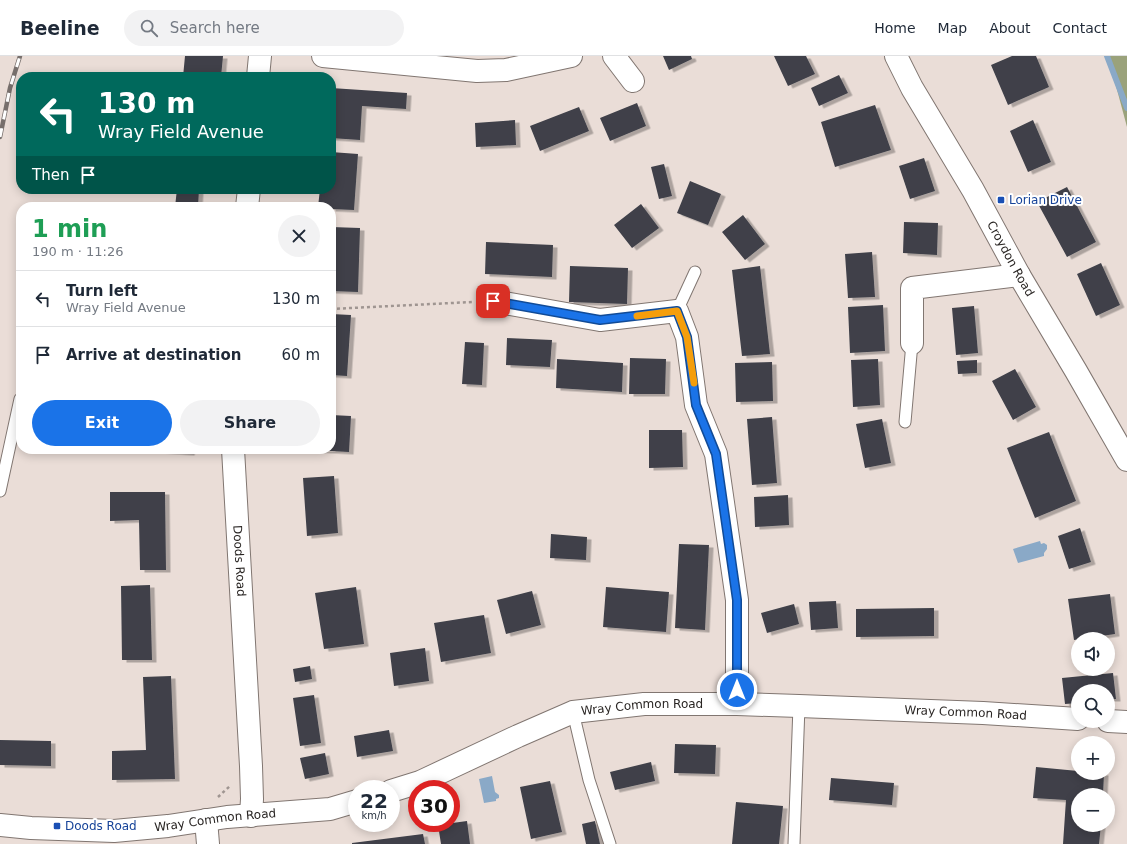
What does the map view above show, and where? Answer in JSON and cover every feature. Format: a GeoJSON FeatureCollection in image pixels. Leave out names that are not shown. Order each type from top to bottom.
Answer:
{"type":"FeatureCollection","features":[{"type":"Feature","properties":{"kind":"street"},"geometry":{"type":"LineString","coordinates":[[258,72],[260,56]]}},
{"type":"Feature","properties":{"kind":"street"},"geometry":{"type":"LineString","coordinates":[[323,56],[477,71],[506,70],[571,56]]}},
{"type":"Feature","properties":{"kind":"street"},"geometry":{"type":"LineString","coordinates":[[614,56],[633,80]]}},
{"type":"Feature","properties":{"kind":"street","name":"Croydon Road"},"geometry":{"type":"LineString","coordinates":[[896,56],[912,88],[973,190],[1019,275],[1127,460]]}},
{"type":"Feature","properties":{"kind":"street"},"geometry":{"type":"LineString","coordinates":[[912,344],[912,288],[1019,275]]}},
{"type":"Feature","properties":{"kind":"street"},"geometry":{"type":"LineString","coordinates":[[493,301],[600,320],[677,311],[687,337],[696,405],[716,454],[737,600],[736,704]]}},
{"type":"Feature","properties":{"kind":"street","name":"Doods Road"},"geometry":{"type":"LineString","coordinates":[[233,454],[251,766],[251,816]]}},
{"type":"Feature","properties":{"kind":"street","name":"Wray Common Road"},"geometry":{"type":"LineString","coordinates":[[400,788],[420,782],[573,712],[644,704],[799,706],[1071,719]]}},
{"type":"Feature","properties":{"kind":"street"},"geometry":{"type":"LineString","coordinates":[[1115,721],[1127,722]]}},
{"type":"Feature","properties":{"kind":"street","name":"Wray Common Road"},"geometry":{"type":"LineString","coordinates":[[0,826],[114,831],[168,826],[206,820],[330,809],[348,804]]}},
{"type":"Feature","properties":{"kind":"street"},"geometry":{"type":"LineString","coordinates":[[206,820],[208,844]]}},
{"type":"Feature","properties":{"kind":"lane"},"geometry":{"type":"LineString","coordinates":[[677,311],[695,272]]}},
{"type":"Feature","properties":{"kind":"lane"},"geometry":{"type":"LineString","coordinates":[[905,422],[912,344]]}},
{"type":"Feature","properties":{"kind":"lane"},"geometry":{"type":"LineString","coordinates":[[0,491],[16,417]]}},
{"type":"Feature","properties":{"kind":"lane"},"geometry":{"type":"LineString","coordinates":[[794,844],[799,706]]}},
{"type":"Feature","properties":{"kind":"lane"},"geometry":{"type":"LineString","coordinates":[[573,712],[589,780],[610,844]]}},
{"type":"Feature","properties":{"kind":"path"},"geometry":{"type":"LineString","coordinates":[[336,309],[493,301]]}},
{"type":"Feature","properties":{"kind":"path"},"geometry":{"type":"LineString","coordinates":[[206,820],[214,801],[251,766]]}},
{"type":"Feature","properties":{"kind":"green space"},"geometry":{"type":"Polygon","coordinates":[[[1108,56],[1127,56],[1127,127],[1108,56]]]}},
{"type":"Feature","properties":{"kind":"water"},"geometry":{"type":"Polygon","coordinates":[[[1040,541],[1041,544],[1044,543],[1047,545],[1044,556],[1018,563],[1013,549],[1040,541]]]}},
{"type":"Feature","properties":{"kind":"water"},"geometry":{"type":"Polygon","coordinates":[[[492,776],[495,792],[499,795],[499,798],[496,799],[496,801],[484,803],[479,779],[492,776]]]}},
{"type":"Feature","properties":{"kind":"building"},"geometry":{"type":"Polygon","coordinates":[[[185,56],[223,56],[221,72],[183,72],[185,56]]]}},
{"type":"Feature","properties":{"kind":"building"},"geometry":{"type":"Polygon","coordinates":[[[663,56],[691,56],[692,59],[669,70],[663,56]]]}},
{"type":"Feature","properties":{"kind":"building"},"geometry":{"type":"Polygon","coordinates":[[[774,56],[806,56],[815,74],[788,86],[774,56]]]}},
{"type":"Feature","properties":{"kind":"building"},"geometry":{"type":"Polygon","coordinates":[[[1012,56],[1036,56],[1049,87],[1008,105],[991,65],[1012,56]]]}},
{"type":"Feature","properties":{"kind":"building"},"geometry":{"type":"Polygon","coordinates":[[[839,75],[848,93],[819,106],[811,88],[839,75]]]}},
{"type":"Feature","properties":{"kind":"building"},"geometry":{"type":"Polygon","coordinates":[[[336,88],[407,93],[406,109],[362,106],[360,140],[336,138],[336,88]]]}},
{"type":"Feature","properties":{"kind":"building"},"geometry":{"type":"Polygon","coordinates":[[[637,103],[646,126],[610,141],[600,118],[637,103]]]}},
{"type":"Feature","properties":{"kind":"building"},"geometry":{"type":"Polygon","coordinates":[[[875,105],[891,150],[835,167],[821,122],[875,105]]]}},
{"type":"Feature","properties":{"kind":"building"},"geometry":{"type":"Polygon","coordinates":[[[579,107],[589,131],[540,151],[530,126],[579,107]]]}},
{"type":"Feature","properties":{"kind":"building"},"geometry":{"type":"Polygon","coordinates":[[[515,120],[516,145],[476,147],[475,123],[515,120]]]}},
{"type":"Feature","properties":{"kind":"building"},"geometry":{"type":"Polygon","coordinates":[[[1033,120],[1051,162],[1028,172],[1010,131],[1033,120]]]}},
{"type":"Feature","properties":{"kind":"building"},"geometry":{"type":"Polygon","coordinates":[[[336,152],[358,154],[354,210],[336,209],[336,202],[319,202],[319,194],[336,194],[336,152]]]}},
{"type":"Feature","properties":{"kind":"building"},"geometry":{"type":"Polygon","coordinates":[[[924,158],[935,191],[910,199],[899,166],[924,158]]]}},
{"type":"Feature","properties":{"kind":"building"},"geometry":{"type":"Polygon","coordinates":[[[664,164],[672,196],[659,199],[651,167],[664,164]]]}},
{"type":"Feature","properties":{"kind":"building"},"geometry":{"type":"Polygon","coordinates":[[[690,181],[721,194],[708,225],[677,213],[690,181]]]}},
{"type":"Feature","properties":{"kind":"building"},"geometry":{"type":"Polygon","coordinates":[[[1067,187],[1096,242],[1067,257],[1037,202],[1067,187]]]}},
{"type":"Feature","properties":{"kind":"building"},"geometry":{"type":"Polygon","coordinates":[[[176,194],[199,194],[198,202],[176,202],[176,194]]]}},
{"type":"Feature","properties":{"kind":"building"},"geometry":{"type":"Polygon","coordinates":[[[641,204],[659,228],[632,248],[614,225],[641,204]]]}},
{"type":"Feature","properties":{"kind":"building"},"geometry":{"type":"Polygon","coordinates":[[[743,215],[765,244],[745,260],[722,232],[743,215]]]}},
{"type":"Feature","properties":{"kind":"building"},"geometry":{"type":"Polygon","coordinates":[[[904,222],[938,223],[937,255],[903,253],[904,222]]]}},
{"type":"Feature","properties":{"kind":"building"},"geometry":{"type":"Polygon","coordinates":[[[336,227],[360,228],[358,292],[336,291],[336,227]]]}},
{"type":"Feature","properties":{"kind":"building"},"geometry":{"type":"Polygon","coordinates":[[[486,242],[553,245],[552,277],[485,274],[486,242]]]}},
{"type":"Feature","properties":{"kind":"building"},"geometry":{"type":"Polygon","coordinates":[[[872,252],[875,297],[848,298],[845,254],[872,252]]]}},
{"type":"Feature","properties":{"kind":"building"},"geometry":{"type":"Polygon","coordinates":[[[1101,263],[1120,305],[1096,316],[1077,274],[1101,263]]]}},
{"type":"Feature","properties":{"kind":"building"},"geometry":{"type":"Polygon","coordinates":[[[570,266],[628,268],[627,304],[569,302],[570,266]]]}},
{"type":"Feature","properties":{"kind":"building"},"geometry":{"type":"Polygon","coordinates":[[[760,266],[770,354],[742,356],[732,270],[760,266]]]}},
{"type":"Feature","properties":{"kind":"building"},"geometry":{"type":"Polygon","coordinates":[[[883,305],[885,351],[850,353],[848,307],[883,305]]]}},
{"type":"Feature","properties":{"kind":"building"},"geometry":{"type":"Polygon","coordinates":[[[974,306],[978,353],[956,355],[952,308],[974,306]]]}},
{"type":"Feature","properties":{"kind":"building"},"geometry":{"type":"Polygon","coordinates":[[[336,314],[351,315],[347,376],[336,375],[336,314]]]}},
{"type":"Feature","properties":{"kind":"building"},"geometry":{"type":"Polygon","coordinates":[[[507,338],[552,340],[550,367],[506,365],[507,338]]]}},
{"type":"Feature","properties":{"kind":"building"},"geometry":{"type":"Polygon","coordinates":[[[465,342],[484,343],[482,385],[462,384],[465,342]]]}},
{"type":"Feature","properties":{"kind":"building"},"geometry":{"type":"Polygon","coordinates":[[[630,358],[666,359],[665,394],[629,394],[630,358]]]}},
{"type":"Feature","properties":{"kind":"building"},"geometry":{"type":"Polygon","coordinates":[[[557,359],[623,363],[622,392],[556,388],[557,359]]]}},
{"type":"Feature","properties":{"kind":"building"},"geometry":{"type":"Polygon","coordinates":[[[878,359],[880,405],[853,407],[851,360],[878,359]]]}},
{"type":"Feature","properties":{"kind":"building"},"geometry":{"type":"Polygon","coordinates":[[[977,360],[977,373],[958,374],[957,361],[977,360]]]}},
{"type":"Feature","properties":{"kind":"building"},"geometry":{"type":"Polygon","coordinates":[[[772,362],[773,401],[736,402],[735,363],[772,362]]]}},
{"type":"Feature","properties":{"kind":"building"},"geometry":{"type":"Polygon","coordinates":[[[1015,369],[1036,407],[1013,420],[992,381],[1015,369]]]}},
{"type":"Feature","properties":{"kind":"building"},"geometry":{"type":"Polygon","coordinates":[[[336,415],[351,416],[349,452],[336,451],[336,415]]]}},
{"type":"Feature","properties":{"kind":"building"},"geometry":{"type":"Polygon","coordinates":[[[772,417],[777,483],[752,485],[747,419],[772,417]]]}},
{"type":"Feature","properties":{"kind":"building"},"geometry":{"type":"Polygon","coordinates":[[[882,419],[891,463],[865,468],[856,424],[882,419]]]}},
{"type":"Feature","properties":{"kind":"building"},"geometry":{"type":"Polygon","coordinates":[[[649,430],[682,430],[683,467],[649,468],[649,430]]]}},
{"type":"Feature","properties":{"kind":"building"},"geometry":{"type":"Polygon","coordinates":[[[1049,432],[1076,501],[1035,518],[1007,448],[1049,432]]]}},
{"type":"Feature","properties":{"kind":"building"},"geometry":{"type":"Polygon","coordinates":[[[334,476],[338,533],[307,536],[303,478],[334,476]]]}},
{"type":"Feature","properties":{"kind":"building"},"geometry":{"type":"Polygon","coordinates":[[[110,492],[165,492],[166,570],[140,570],[139,520],[110,521],[110,492]]]}},
{"type":"Feature","properties":{"kind":"building"},"geometry":{"type":"Polygon","coordinates":[[[788,495],[789,525],[755,527],[754,497],[788,495]]]}},
{"type":"Feature","properties":{"kind":"building"},"geometry":{"type":"Polygon","coordinates":[[[1080,528],[1091,562],[1069,569],[1058,536],[1080,528]]]}},
{"type":"Feature","properties":{"kind":"building"},"geometry":{"type":"Polygon","coordinates":[[[551,534],[587,537],[586,560],[550,558],[551,534]]]}},
{"type":"Feature","properties":{"kind":"building"},"geometry":{"type":"Polygon","coordinates":[[[679,544],[709,545],[705,630],[675,628],[679,544]]]}},
{"type":"Feature","properties":{"kind":"building"},"geometry":{"type":"Polygon","coordinates":[[[150,585],[152,660],[122,660],[121,586],[150,585]]]}},
{"type":"Feature","properties":{"kind":"building"},"geometry":{"type":"Polygon","coordinates":[[[356,587],[364,644],[324,649],[315,593],[356,587]]]}},
{"type":"Feature","properties":{"kind":"building"},"geometry":{"type":"Polygon","coordinates":[[[606,587],[669,592],[666,632],[603,627],[606,587]]]}},
{"type":"Feature","properties":{"kind":"building"},"geometry":{"type":"Polygon","coordinates":[[[532,591],[541,625],[506,634],[497,600],[532,591]]]}},
{"type":"Feature","properties":{"kind":"building"},"geometry":{"type":"Polygon","coordinates":[[[1110,594],[1115,632],[1073,632],[1068,599],[1110,594]]]}},
{"type":"Feature","properties":{"kind":"building"},"geometry":{"type":"Polygon","coordinates":[[[836,601],[838,628],[811,630],[809,602],[836,601]]]}},
{"type":"Feature","properties":{"kind":"building"},"geometry":{"type":"Polygon","coordinates":[[[794,604],[799,624],[767,633],[761,613],[794,604]]]}},
{"type":"Feature","properties":{"kind":"building"},"geometry":{"type":"Polygon","coordinates":[[[934,608],[934,636],[856,637],[856,609],[934,608]]]}},
{"type":"Feature","properties":{"kind":"building"},"geometry":{"type":"Polygon","coordinates":[[[484,615],[491,653],[441,662],[434,623],[484,615]]]}},
{"type":"Feature","properties":{"kind":"building"},"geometry":{"type":"Polygon","coordinates":[[[425,648],[429,681],[394,686],[390,653],[425,648]]]}},
{"type":"Feature","properties":{"kind":"building"},"geometry":{"type":"Polygon","coordinates":[[[310,666],[312,679],[295,682],[293,669],[310,666]]]}},
{"type":"Feature","properties":{"kind":"building"},"geometry":{"type":"Polygon","coordinates":[[[171,676],[175,779],[112,780],[112,751],[146,750],[143,677],[171,676]]]}},
{"type":"Feature","properties":{"kind":"building"},"geometry":{"type":"Polygon","coordinates":[[[1082,676],[1113,676],[1114,684],[1071,684],[1071,704],[1065,704],[1062,678],[1082,676]]]}},
{"type":"Feature","properties":{"kind":"building"},"geometry":{"type":"Polygon","coordinates":[[[314,695],[321,743],[300,746],[293,698],[314,695]]]}},
{"type":"Feature","properties":{"kind":"building"},"geometry":{"type":"Polygon","coordinates":[[[389,730],[393,751],[357,757],[354,736],[389,730]]]}},
{"type":"Feature","properties":{"kind":"building"},"geometry":{"type":"Polygon","coordinates":[[[0,740],[51,741],[51,766],[0,765],[0,740]]]}},
{"type":"Feature","properties":{"kind":"building"},"geometry":{"type":"Polygon","coordinates":[[[675,744],[716,745],[715,774],[674,773],[675,744]]]}},
{"type":"Feature","properties":{"kind":"building"},"geometry":{"type":"Polygon","coordinates":[[[325,753],[329,774],[305,779],[300,758],[325,753]]]}},
{"type":"Feature","properties":{"kind":"building"},"geometry":{"type":"Polygon","coordinates":[[[651,762],[655,781],[615,790],[610,772],[651,762]]]}},
{"type":"Feature","properties":{"kind":"building"},"geometry":{"type":"Polygon","coordinates":[[[1036,767],[1071,770],[1071,780],[1104,780],[1103,788],[1071,788],[1071,832],[1100,832],[1099,844],[1063,844],[1066,800],[1033,798],[1036,767]]]}},
{"type":"Feature","properties":{"kind":"building"},"geometry":{"type":"Polygon","coordinates":[[[831,778],[894,783],[892,805],[829,800],[831,778]]]}},
{"type":"Feature","properties":{"kind":"building"},"geometry":{"type":"Polygon","coordinates":[[[550,781],[562,832],[531,839],[520,787],[550,781]]]}},
{"type":"Feature","properties":{"kind":"building"},"geometry":{"type":"Polygon","coordinates":[[[736,802],[783,806],[779,844],[732,844],[736,802]]]}},
{"type":"Feature","properties":{"kind":"building"},"geometry":{"type":"Polygon","coordinates":[[[467,821],[470,844],[441,844],[439,832],[460,832],[460,822],[467,821]]]}},
{"type":"Feature","properties":{"kind":"building"},"geometry":{"type":"Polygon","coordinates":[[[595,821],[600,844],[586,844],[582,824],[595,821]]]}},
{"type":"Feature","properties":{"kind":"building"},"geometry":{"type":"Polygon","coordinates":[[[423,834],[425,844],[352,844],[352,843],[423,834]]]}},
{"type":"Feature","properties":{"kind":"waterway"},"geometry":{"type":"LineString","coordinates":[[1107,56],[1127,108]]}},
{"type":"Feature","properties":{"kind":"railway"},"geometry":{"type":"LineString","coordinates":[[0,137],[10,88],[20,56]]}},
{"type":"Feature","properties":{"kind":"slow traffic"},"geometry":{"type":"LineString","coordinates":[[637,316],[677,311],[687,337],[694,383]]}},
{"type":"Feature","properties":{"kind":"place","name":"Lorian Drive"},"geometry":{"type":"Point","coordinates":[1001,200]}},
{"type":"Feature","properties":{"kind":"place","name":"Doods Road"},"geometry":{"type":"Point","coordinates":[57,826]}},
{"type":"Feature","properties":{"kind":"route"},"geometry":{"type":"LineString","coordinates":[[493,301],[600,320],[677,311],[687,337],[696,405],[716,454],[737,600],[737,690]]}}]}
